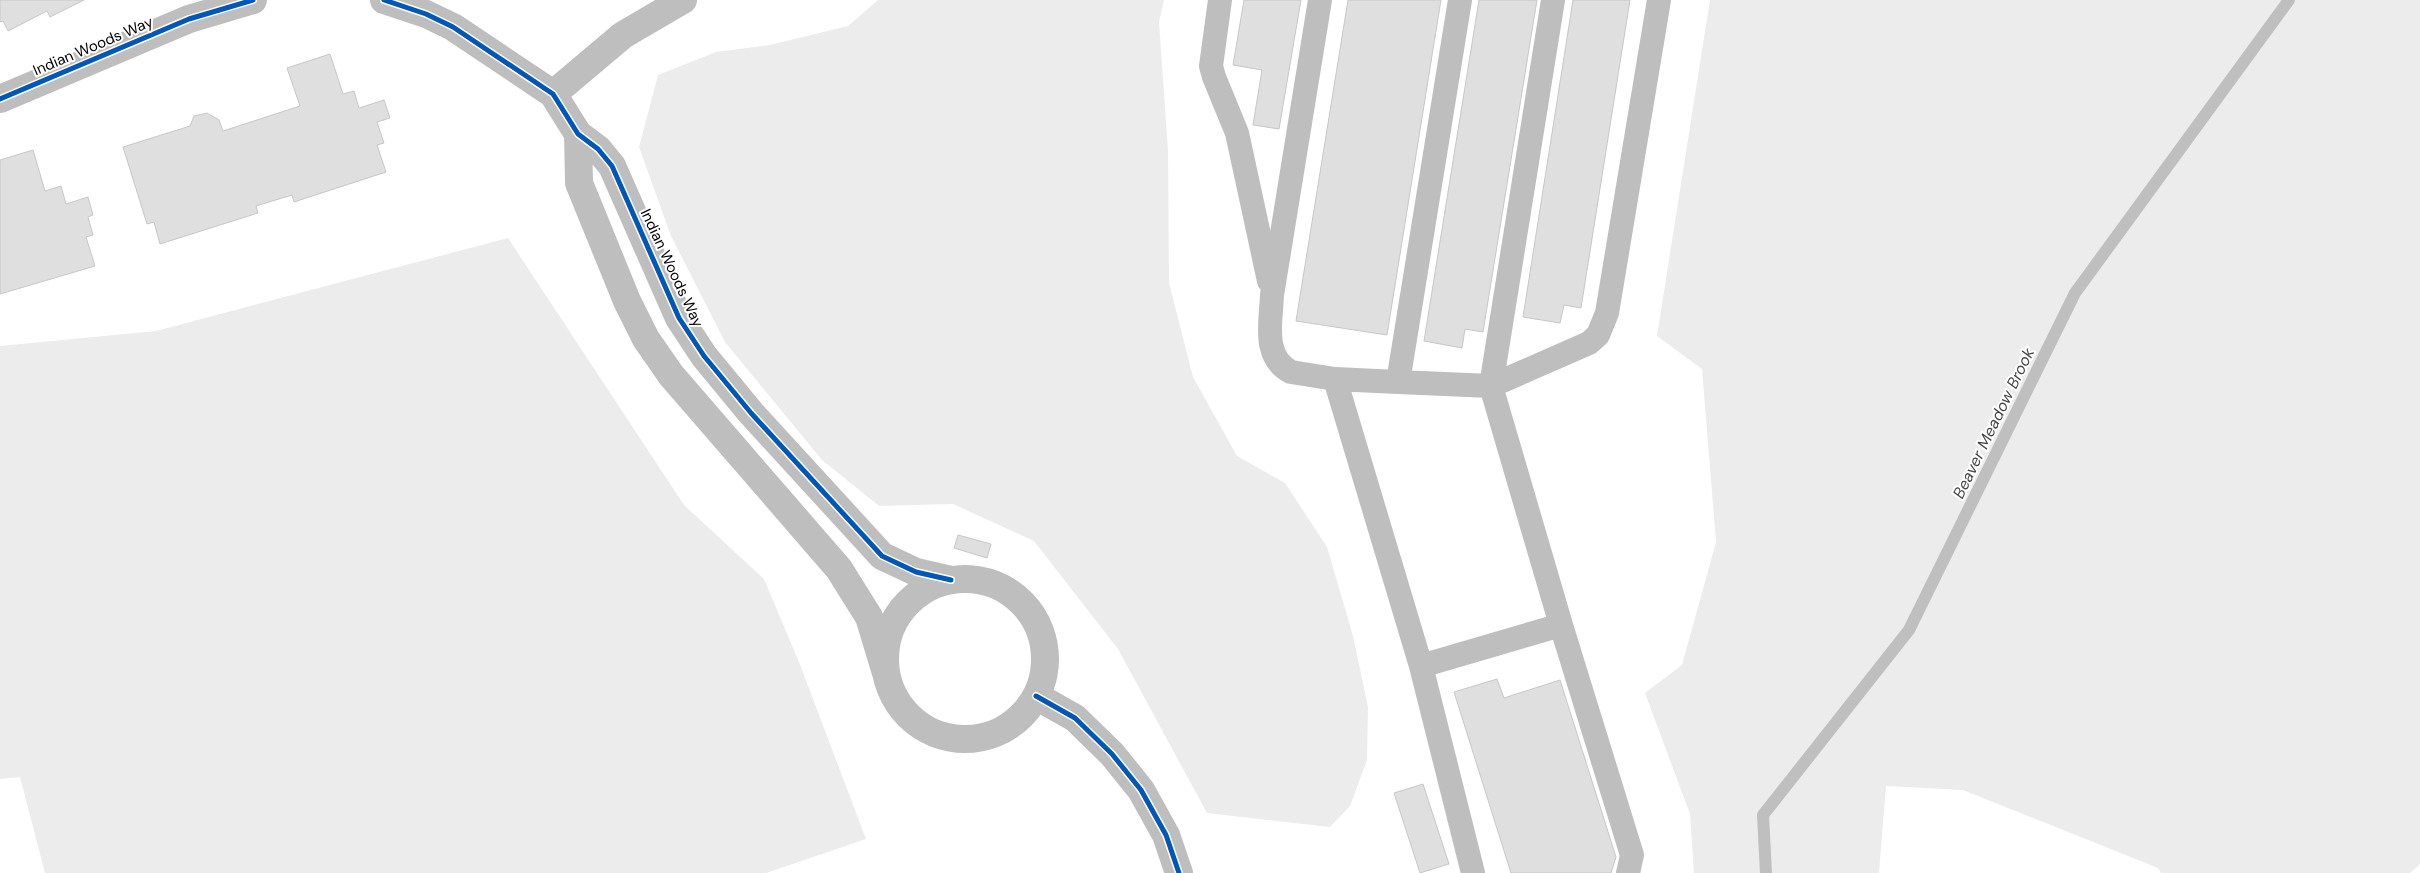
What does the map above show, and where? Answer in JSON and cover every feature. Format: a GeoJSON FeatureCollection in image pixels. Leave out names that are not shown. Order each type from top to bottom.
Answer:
{"type":"FeatureCollection","features":[{"type":"Feature","properties":{"kind":"street","name":"Indian Woods Way"},"geometry":{"type":"LineString","coordinates":[[0,99],[189,19],[253,0]]}},
{"type":"Feature","properties":{"kind":"street","name":"Indian Woods Way"},"geometry":{"type":"LineString","coordinates":[[384,0],[426,14],[453,27],[553,94],[578,134],[598,149],[612,166],[678,318],[704,356],[751,413],[882,556],[916,572],[951,580]]}},
{"type":"Feature","properties":{"kind":"street"},"geometry":{"type":"LineString","coordinates":[[553,94],[623,36],[683,0]]}},
{"type":"Feature","properties":{"kind":"street"},"geometry":{"type":"LineString","coordinates":[[578,134],[579,182],[627,301],[646,339],[671,375],[844,576],[869,616],[886,673],[898,704],[909,717],[922,728],[953,739],[986,738],[1002,732],[1016,723],[1028,711],[1036,696],[1043,680],[1046,662],[1044,644],[1039,627],[1030,612],[1004,588],[987,582],[969,579],[951,580],[922,591],[909,601],[899,613],[891,627],[887,642],[886,673]]}},
{"type":"Feature","properties":{"kind":"street"},"geometry":{"type":"LineString","coordinates":[[1036,696],[1075,718],[1112,754],[1141,790],[1166,835],[1179,873]]}},
{"type":"Feature","properties":{"kind":"lane"},"geometry":{"type":"LineString","coordinates":[[1220,0],[1211,66],[1237,133],[1272,295]]}},
{"type":"Feature","properties":{"kind":"lane"},"geometry":{"type":"LineString","coordinates":[[1320,0],[1272,295],[1270,344],[1276,360],[1291,372],[1335,379],[1491,386],[1589,343],[1598,335],[1603,325],[1607,313],[1659,0]]}},
{"type":"Feature","properties":{"kind":"lane"},"geometry":{"type":"LineString","coordinates":[[1398,382],[1460,0]]}},
{"type":"Feature","properties":{"kind":"lane"},"geometry":{"type":"LineString","coordinates":[[1553,0],[1491,386],[1561,625],[1632,855],[1628,873]]}},
{"type":"Feature","properties":{"kind":"lane"},"geometry":{"type":"LineString","coordinates":[[1335,379],[1421,666],[1473,873]]}},
{"type":"Feature","properties":{"kind":"lane"},"geometry":{"type":"LineString","coordinates":[[1421,666],[1561,625]]}},
{"type":"Feature","properties":{"kind":"shaded area"},"geometry":{"type":"Polygon","coordinates":[[[878,0],[1164,0],[1159,22],[1168,150],[1169,283],[1193,377],[1237,456],[1285,483],[1327,547],[1353,636],[1368,707],[1367,760],[1350,806],[1330,827],[1207,813],[1118,649],[1034,541],[953,504],[879,506],[822,460],[725,342],[671,236],[639,147],[658,75],[716,52],[770,45],[848,26],[878,0]]]}},
{"type":"Feature","properties":{"kind":"shaded area"},"geometry":{"type":"Polygon","coordinates":[[[1710,0],[2420,0],[2420,864],[2410,873],[2161,873],[2158,868],[1963,790],[1886,786],[1879,873],[1694,873],[1690,814],[1645,693],[1682,665],[1716,542],[1702,369],[1657,336],[1710,0]]]}},
{"type":"Feature","properties":{"kind":"shaded area"},"geometry":{"type":"Polygon","coordinates":[[[508,238],[684,505],[764,579],[799,662],[866,839],[766,873],[45,873],[20,777],[0,779],[0,346],[156,331],[508,238]]]}},
{"type":"Feature","properties":{"kind":"building"},"geometry":{"type":"Polygon","coordinates":[[[0,0],[84,0],[50,17],[47,11],[8,31],[3,21],[0,22],[0,0]]]}},
{"type":"Feature","properties":{"kind":"building"},"geometry":{"type":"Polygon","coordinates":[[[1244,0],[1301,0],[1279,129],[1253,125],[1262,70],[1233,65],[1244,0]]]}},
{"type":"Feature","properties":{"kind":"building"},"geometry":{"type":"Polygon","coordinates":[[[1348,0],[1441,0],[1387,335],[1296,321],[1348,0]]]}},
{"type":"Feature","properties":{"kind":"building"},"geometry":{"type":"Polygon","coordinates":[[[1479,0],[1537,0],[1483,332],[1465,329],[1462,348],[1424,341],[1479,0]]]}},
{"type":"Feature","properties":{"kind":"building"},"geometry":{"type":"Polygon","coordinates":[[[1573,0],[1630,0],[1581,308],[1564,305],[1560,323],[1523,317],[1573,0]]]}},
{"type":"Feature","properties":{"kind":"building"},"geometry":{"type":"Polygon","coordinates":[[[330,54],[343,94],[354,91],[359,108],[384,100],[390,118],[377,122],[384,143],[377,145],[386,172],[294,202],[292,195],[256,206],[258,213],[160,244],[154,222],[147,224],[123,147],[190,126],[194,116],[207,113],[219,120],[223,131],[300,106],[287,68],[330,54]]]}},
{"type":"Feature","properties":{"kind":"building"},"geometry":{"type":"Polygon","coordinates":[[[33,150],[45,191],[61,186],[66,204],[88,197],[93,215],[88,217],[93,235],[86,237],[95,266],[0,294],[0,160],[33,150]]]}},
{"type":"Feature","properties":{"kind":"building"},"geometry":{"type":"Polygon","coordinates":[[[958,535],[991,544],[987,558],[954,548],[958,535]]]}},
{"type":"Feature","properties":{"kind":"building"},"geometry":{"type":"Polygon","coordinates":[[[1497,679],[1504,698],[1560,680],[1616,857],[1611,873],[1511,873],[1454,692],[1497,679]]]}},
{"type":"Feature","properties":{"kind":"building"},"geometry":{"type":"Polygon","coordinates":[[[1423,784],[1449,864],[1420,873],[1394,793],[1423,784]]]}},
{"type":"Feature","properties":{"kind":"waterway","name":"Beaver Meadow Brook"},"geometry":{"type":"LineString","coordinates":[[1766,873],[1763,815],[1909,630],[2075,293],[2289,0]]}},
{"type":"Feature","properties":{"kind":"cycle path"},"geometry":{"type":"LineString","coordinates":[[0,99],[189,19],[253,0]]}},
{"type":"Feature","properties":{"kind":"cycle path"},"geometry":{"type":"LineString","coordinates":[[384,0],[426,14],[453,27],[553,94],[578,134],[598,149],[612,166],[679,318],[704,356],[751,413],[882,556],[916,572],[951,580]]}},
{"type":"Feature","properties":{"kind":"cycle path"},"geometry":{"type":"LineString","coordinates":[[1036,696],[1075,718],[1112,754],[1141,790],[1166,835],[1179,873]]}}]}
